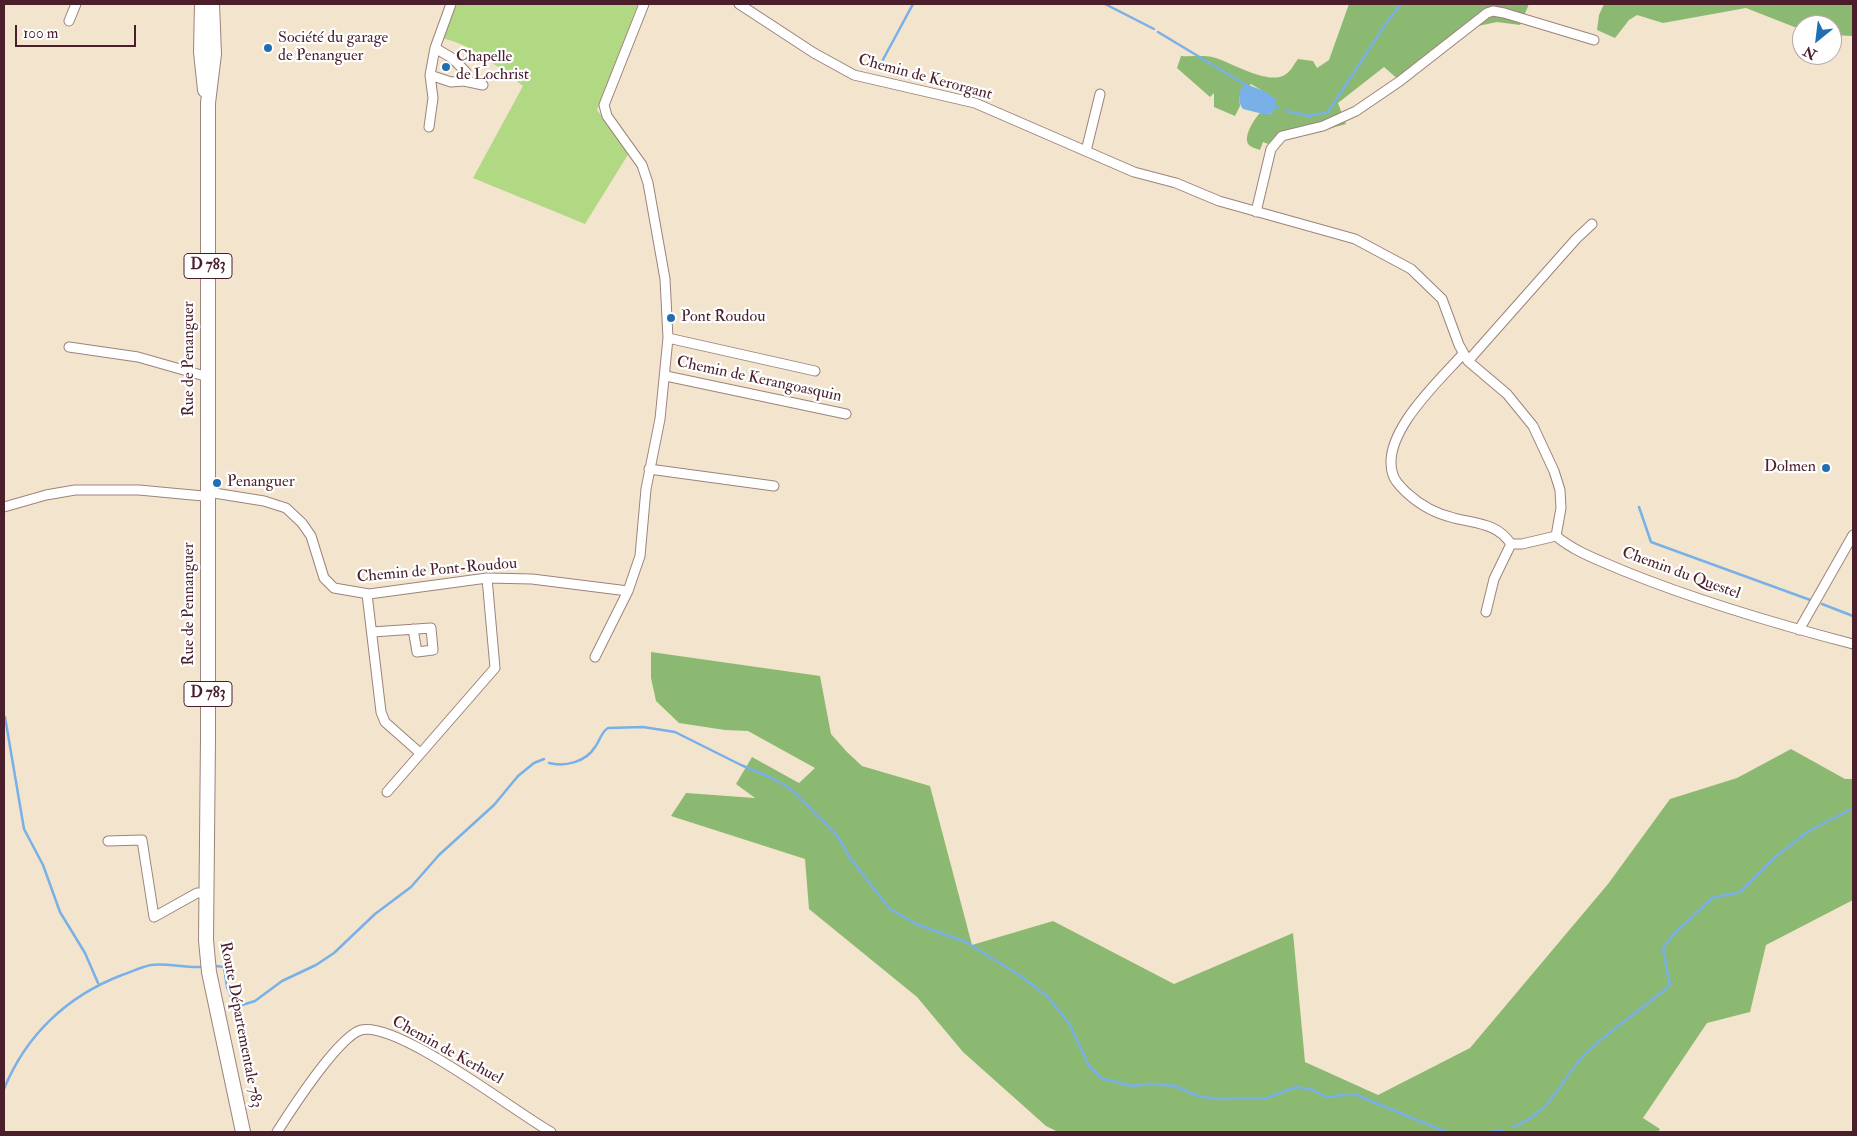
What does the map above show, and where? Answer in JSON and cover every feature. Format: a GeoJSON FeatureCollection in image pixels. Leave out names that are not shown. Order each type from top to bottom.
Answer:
{"type":"FeatureCollection","features":[{"type":"Feature","properties":{"kind":"main road","name":"Rue de Penanguer"},"geometry":{"type":"LineString","coordinates":[[202,4],[201,52],[208,103]]}},
{"type":"Feature","properties":{"kind":"main road","name":"Rue de Penanguer"},"geometry":{"type":"LineString","coordinates":[[207,494],[208,103],[214,54],[212,4]]}},
{"type":"Feature","properties":{"kind":"main road","name":"Rue de Pennanguer"},"geometry":{"type":"LineString","coordinates":[[205,893],[208,738],[207,494]]}},
{"type":"Feature","properties":{"kind":"main road","name":"Route Départementale 783"},"geometry":{"type":"LineString","coordinates":[[205,893],[209,972],[243,1132]]}},
{"type":"Feature","properties":{"kind":"street"},"geometry":{"type":"LineString","coordinates":[[70,21],[76,4]]}},
{"type":"Feature","properties":{"kind":"street"},"geometry":{"type":"LineString","coordinates":[[429,127],[433,98],[430,75],[435,48],[451,4]]}},
{"type":"Feature","properties":{"kind":"street","name":"Chemin de Kerangoasquin"},"geometry":{"type":"LineString","coordinates":[[595,657],[628,591],[640,556],[649,469],[666,376],[668,338],[665,278],[646,178],[637,156],[607,116],[604,106],[644,4]]}},
{"type":"Feature","properties":{"kind":"street","name":"Chemin de Kerorgant"},"geometry":{"type":"LineString","coordinates":[[739,4],[814,53],[854,76],[975,103],[1128,169],[1182,185],[1202,195],[1256,212]]}},
{"type":"Feature","properties":{"kind":"street"},"geometry":{"type":"LineString","coordinates":[[1511,544],[1522,544],[1556,536],[1561,508],[1560,490],[1539,437],[1522,410],[1466,357],[1442,300],[1411,269],[1355,239],[1256,212],[1271,149],[1282,136],[1323,126],[1356,111],[1400,81],[1487,13],[1494,11],[1504,13],[1594,40]]}},
{"type":"Feature","properties":{"kind":"street"},"geometry":{"type":"LineString","coordinates":[[435,48],[452,58],[466,72],[464,81]]}},
{"type":"Feature","properties":{"kind":"street"},"geometry":{"type":"LineString","coordinates":[[430,75],[451,82],[464,81],[483,85]]}},
{"type":"Feature","properties":{"kind":"street"},"geometry":{"type":"LineString","coordinates":[[1086,151],[1100,94]]}},
{"type":"Feature","properties":{"kind":"street"},"geometry":{"type":"LineString","coordinates":[[1192,197],[1202,195]]}},
{"type":"Feature","properties":{"kind":"street"},"geometry":{"type":"LineString","coordinates":[[1511,544],[1506,537],[1493,527],[1483,523],[1453,518],[1423,505],[1405,491],[1392,474],[1392,458],[1395,444],[1406,422],[1592,224]]}},
{"type":"Feature","properties":{"kind":"street","name":"Chemin de Kerangoasquin"},"geometry":{"type":"LineString","coordinates":[[668,338],[815,371]]}},
{"type":"Feature","properties":{"kind":"street"},"geometry":{"type":"LineString","coordinates":[[69,347],[138,357],[208,377]]}},
{"type":"Feature","properties":{"kind":"street","name":"Chemin de Kerangoasquin"},"geometry":{"type":"LineString","coordinates":[[666,376],[846,414]]}},
{"type":"Feature","properties":{"kind":"street"},"geometry":{"type":"LineString","coordinates":[[649,469],[774,486]]}},
{"type":"Feature","properties":{"kind":"street","name":"Chemin de Pont-Roudou"},"geometry":{"type":"LineString","coordinates":[[4,507],[46,495],[75,490],[139,490],[226,494],[264,500],[286,508],[311,536],[324,578],[334,588],[367,594],[487,578],[532,579],[628,591]]}},
{"type":"Feature","properties":{"kind":"street"},"geometry":{"type":"LineString","coordinates":[[1799,630],[1853,535]]}},
{"type":"Feature","properties":{"kind":"street","name":"Chemin du Questel"},"geometry":{"type":"LineString","coordinates":[[1556,536],[1571,547],[1646,579],[1799,630],[1853,644]]}},
{"type":"Feature","properties":{"kind":"street"},"geometry":{"type":"LineString","coordinates":[[1486,612],[1494,579],[1511,544]]}},
{"type":"Feature","properties":{"kind":"street"},"geometry":{"type":"LineString","coordinates":[[387,792],[495,668],[487,578]]}},
{"type":"Feature","properties":{"kind":"street"},"geometry":{"type":"LineString","coordinates":[[367,594],[381,712],[386,722],[420,753]]}},
{"type":"Feature","properties":{"kind":"street"},"geometry":{"type":"LineString","coordinates":[[372,632],[413,629]]}},
{"type":"Feature","properties":{"kind":"street"},"geometry":{"type":"LineString","coordinates":[[108,841],[142,840],[154,917],[197,893],[205,893]]}},
{"type":"Feature","properties":{"kind":"street","name":"Chemin de Kerhuel"},"geometry":{"type":"LineString","coordinates":[[277,1132],[301,1095],[348,1038],[362,1030],[374,1029],[393,1035],[430,1055],[486,1088],[551,1132]]}},
{"type":"Feature","properties":{"kind":"green space"},"geometry":{"type":"Polygon","coordinates":[[[457,4],[638,4],[597,110],[629,153],[585,224],[473,178],[523,86],[475,51],[442,38],[457,4]]]}},
{"type":"Feature","properties":{"kind":"green space"},"geometry":{"type":"Polygon","coordinates":[[[1349,4],[1529,4],[1520,25],[1497,22],[1459,30],[1400,81],[1384,67],[1338,103],[1346,124],[1310,134],[1303,130],[1279,135],[1268,144],[1263,142],[1260,150],[1249,145],[1247,137],[1252,123],[1260,113],[1271,114],[1271,96],[1251,84],[1239,97],[1240,106],[1235,116],[1214,107],[1214,93],[1210,97],[1177,68],[1181,56],[1205,56],[1220,59],[1249,72],[1270,77],[1279,77],[1286,74],[1298,59],[1313,61],[1317,68],[1329,60],[1349,4]]]}},
{"type":"Feature","properties":{"kind":"green space"},"geometry":{"type":"Polygon","coordinates":[[[1604,4],[1853,4],[1853,36],[1842,35],[1842,15],[1792,15],[1792,26],[1746,8],[1663,23],[1637,15],[1629,20],[1615,38],[1597,30],[1599,15],[1604,4]]]}},
{"type":"Feature","properties":{"kind":"green space"},"geometry":{"type":"Polygon","coordinates":[[[651,652],[820,676],[831,734],[847,752],[862,766],[930,786],[972,945],[1053,921],[1174,984],[1293,933],[1305,1062],[1378,1095],[1470,1048],[1608,884],[1670,799],[1737,778],[1791,749],[1845,779],[1853,779],[1853,900],[1766,945],[1750,1012],[1707,1023],[1643,1118],[1660,1129],[1658,1132],[1058,1132],[1046,1126],[963,1052],[917,997],[809,909],[805,859],[671,816],[686,793],[755,798],[736,784],[752,757],[799,783],[815,768],[748,731],[725,730],[679,723],[656,701],[651,678],[651,652]]]}},
{"type":"Feature","properties":{"kind":"water"},"geometry":{"type":"Polygon","coordinates":[[[1246,84],[1264,91],[1276,99],[1274,112],[1267,115],[1243,109],[1239,96],[1241,89],[1246,84]]]}},
{"type":"Feature","properties":{"kind":"waterway"},"geometry":{"type":"LineString","coordinates":[[879,67],[913,4]]}},
{"type":"Feature","properties":{"kind":"waterway"},"geometry":{"type":"LineString","coordinates":[[1105,4],[1154,29]]}},
{"type":"Feature","properties":{"kind":"waterway"},"geometry":{"type":"LineString","coordinates":[[1287,111],[1309,116],[1328,112],[1387,22],[1401,4]]}},
{"type":"Feature","properties":{"kind":"waterway"},"geometry":{"type":"LineString","coordinates":[[1158,32],[1246,85]]}},
{"type":"Feature","properties":{"kind":"waterway"},"geometry":{"type":"LineString","coordinates":[[1273,104],[1279,108]]}},
{"type":"Feature","properties":{"kind":"waterway"},"geometry":{"type":"LineString","coordinates":[[1639,507],[1651,542],[1813,601]]}},
{"type":"Feature","properties":{"kind":"waterway"},"geometry":{"type":"LineString","coordinates":[[1822,604],[1853,616]]}},
{"type":"Feature","properties":{"kind":"waterway"},"geometry":{"type":"LineString","coordinates":[[5,717],[24,829],[43,865],[60,912],[85,953],[98,983]]}},
{"type":"Feature","properties":{"kind":"waterway"},"geometry":{"type":"LineString","coordinates":[[549,763],[568,764],[581,760],[597,745],[608,728],[643,727],[675,732],[741,765],[774,779],[792,790],[836,834],[850,858],[890,909],[916,924],[966,942],[1022,977],[1046,995],[1069,1023],[1089,1066],[1101,1078],[1131,1086],[1150,1084],[1175,1086],[1198,1096],[1218,1099],[1267,1098],[1296,1087],[1313,1090],[1326,1097],[1354,1094],[1446,1132]]}},
{"type":"Feature","properties":{"kind":"waterway"},"geometry":{"type":"LineString","coordinates":[[216,966],[224,967],[227,987],[233,1001],[242,1005],[255,1001],[282,981],[316,965],[334,953],[375,914],[411,887],[439,855],[494,805],[518,776],[534,763],[544,759]]}},
{"type":"Feature","properties":{"kind":"waterway"},"geometry":{"type":"LineString","coordinates":[[1512,1127],[1526,1121],[1537,1113],[1555,1095],[1586,1053],[1670,985],[1663,949],[1672,936],[1712,898],[1740,892],[1773,859],[1807,832],[1853,808]]}},
{"type":"Feature","properties":{"kind":"waterway"},"geometry":{"type":"LineString","coordinates":[[4,1089],[13,1069],[37,1035],[66,1006],[83,994],[122,975],[151,965],[201,967]]}},
{"type":"Feature","properties":{"kind":"waterway"},"geometry":{"type":"LineString","coordinates":[[1491,1132],[1503,1130]]}},
{"type":"Feature","properties":{"kind":"waterway"},"geometry":{"type":"LineString","coordinates":[[1468,1132],[1475,1132]]}},
{"type":"Feature","properties":{"kind":"place","name":"Société du garage de Penanguer"},"geometry":{"type":"Point","coordinates":[268,48]}},
{"type":"Feature","properties":{"kind":"place","name":"Chapelle de Lochrist"},"geometry":{"type":"Point","coordinates":[446,67]}},
{"type":"Feature","properties":{"kind":"place","name":"Pont Roudou"},"geometry":{"type":"Point","coordinates":[671,318]}},
{"type":"Feature","properties":{"kind":"place","name":"Dolmen"},"geometry":{"type":"Point","coordinates":[1826,468]}},
{"type":"Feature","properties":{"kind":"place","name":"Penanguer"},"geometry":{"type":"Point","coordinates":[217,483]}}]}
